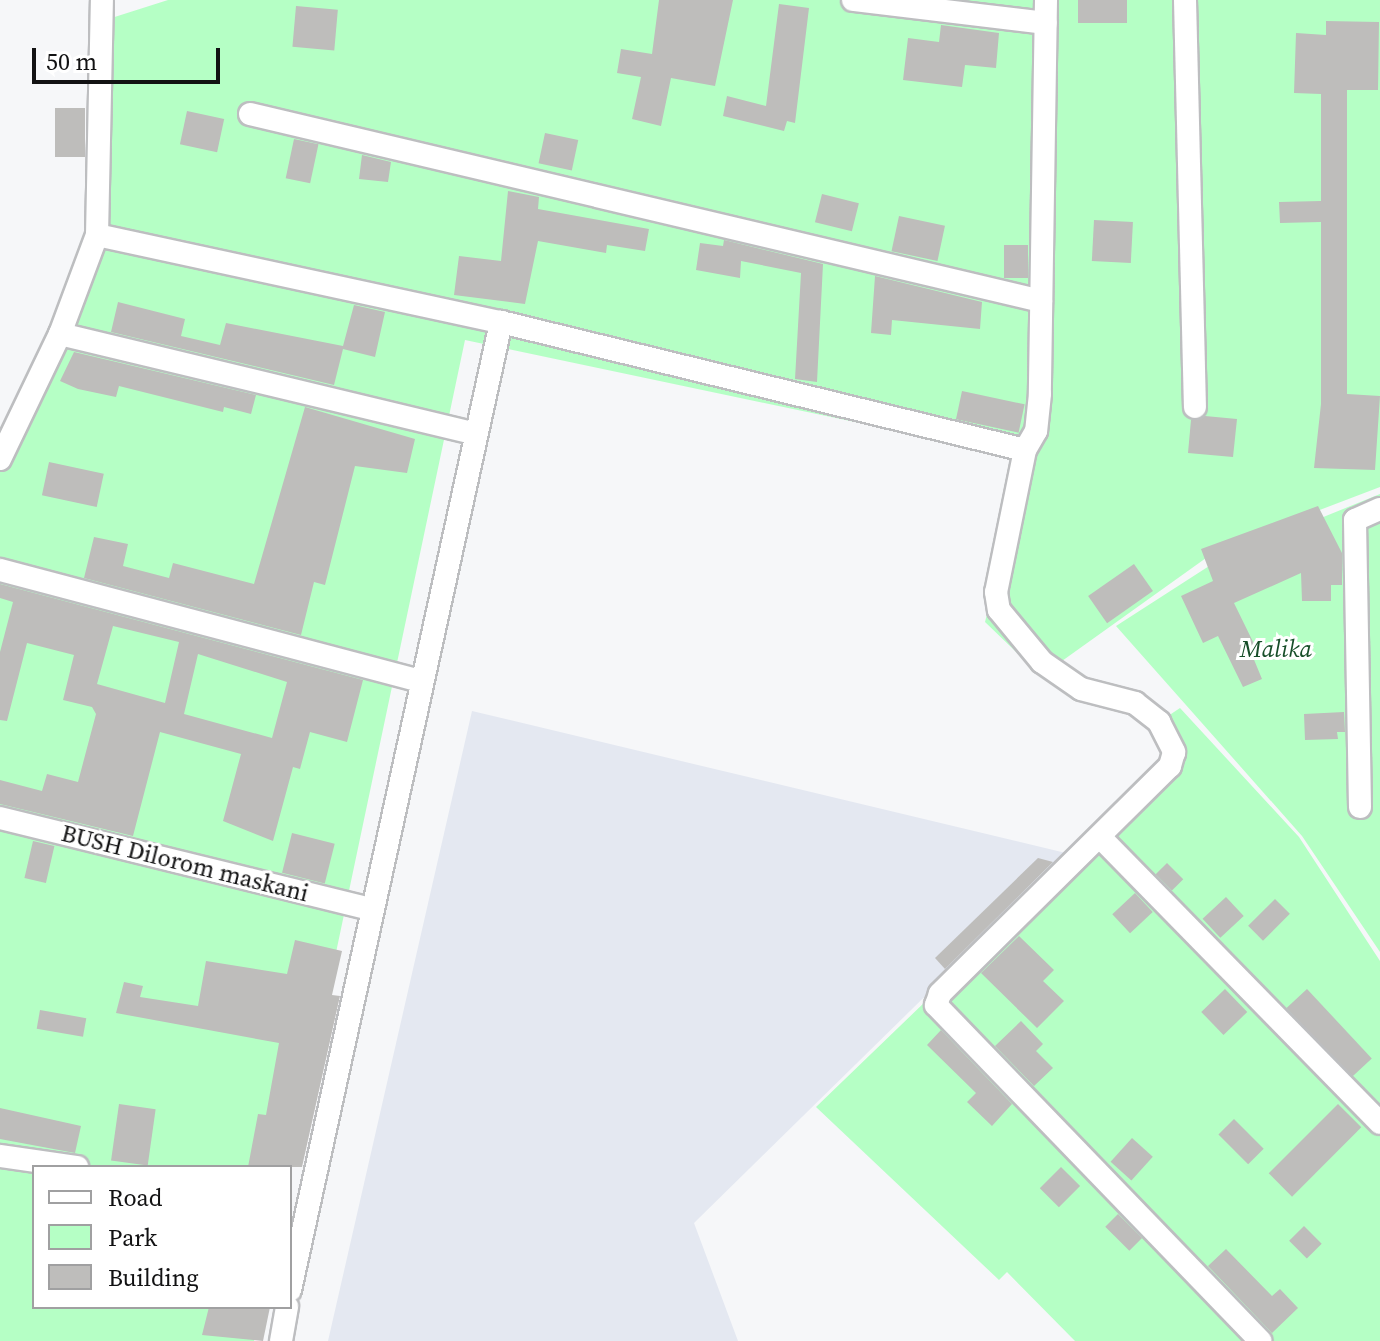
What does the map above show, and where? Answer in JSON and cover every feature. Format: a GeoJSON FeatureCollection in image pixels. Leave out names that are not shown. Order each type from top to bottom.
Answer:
{"type":"FeatureCollection","features":[{"type":"Feature","properties":{"kind":"street"},"geometry":{"type":"LineString","coordinates":[[0,459],[60,334],[97,235],[102,0]]}},
{"type":"Feature","properties":{"kind":"street"},"geometry":{"type":"LineString","coordinates":[[853,0],[1046,23]]}},
{"type":"Feature","properties":{"kind":"street"},"geometry":{"type":"LineString","coordinates":[[1046,0],[1039,406],[1036,431],[1025,450],[996,592],[999,610],[1028,649],[1081,689],[1135,703],[1159,722],[1174,752],[1170,766],[940,994],[936,1005],[1261,1341]]}},
{"type":"Feature","properties":{"kind":"street"},"geometry":{"type":"LineString","coordinates":[[1185,0],[1195,407]]}},
{"type":"Feature","properties":{"kind":"street"},"geometry":{"type":"LineString","coordinates":[[250,114],[1041,301]]}},
{"type":"Feature","properties":{"kind":"street"},"geometry":{"type":"LineString","coordinates":[[97,235],[501,322],[1025,450]]}},
{"type":"Feature","properties":{"kind":"street"},"geometry":{"type":"LineString","coordinates":[[292,1268],[298,1200],[370,909],[501,322]]}},
{"type":"Feature","properties":{"kind":"street"},"geometry":{"type":"LineString","coordinates":[[60,334],[476,434]]}},
{"type":"Feature","properties":{"kind":"street"},"geometry":{"type":"LineString","coordinates":[[1360,807],[1355,520],[1380,509]]}},
{"type":"Feature","properties":{"kind":"street"},"geometry":{"type":"LineString","coordinates":[[0,570],[421,681]]}},
{"type":"Feature","properties":{"kind":"street","name":"BUSH Dilorom maskani"},"geometry":{"type":"LineString","coordinates":[[0,818],[370,909]]}},
{"type":"Feature","properties":{"kind":"street"},"geometry":{"type":"LineString","coordinates":[[1100,837],[1380,1123]]}},
{"type":"Feature","properties":{"kind":"street"},"geometry":{"type":"LineString","coordinates":[[0,1156],[63,1165]]}},
{"type":"Feature","properties":{"kind":"street"},"geometry":{"type":"LineString","coordinates":[[281,1341],[287,1309]]}},
{"type":"Feature","properties":{"kind":"shaded area"},"geometry":{"type":"Polygon","coordinates":[[[472,711],[1070,854],[694,1223],[738,1341],[328,1341],[472,711]]]}},
{"type":"Feature","properties":{"kind":"green space"},"geometry":{"type":"Polygon","coordinates":[[[168,0],[1380,0],[1380,487],[1220,548],[1041,676],[985,622],[1026,458],[465,340],[291,1165],[32,1165],[32,1309],[261,1309],[254,1341],[0,1341],[0,443],[93,246],[102,21],[168,0]]]}},
{"type":"Feature","properties":{"kind":"green space","name":"Malika"},"geometry":{"type":"Polygon","coordinates":[[[1380,494],[1380,952],[1302,836],[1116,626],[1220,559],[1380,494]]]}},
{"type":"Feature","properties":{"kind":"green space"},"geometry":{"type":"Polygon","coordinates":[[[1180,708],[1299,837],[1380,961],[1380,1341],[1075,1341],[1007,1272],[999,1280],[816,1107],[1178,758],[1159,722],[1180,708]]]}},
{"type":"Feature","properties":{"kind":"building"},"geometry":{"type":"Polygon","coordinates":[[[659,0],[733,0],[715,86],[671,78],[661,126],[632,119],[641,77],[617,73],[621,49],[652,54],[659,0]]]}},
{"type":"Feature","properties":{"kind":"building"},"geometry":{"type":"Polygon","coordinates":[[[1078,0],[1127,0],[1127,23],[1078,23],[1078,0]]]}},
{"type":"Feature","properties":{"kind":"building"},"geometry":{"type":"Polygon","coordinates":[[[779,4],[809,8],[795,123],[787,121],[784,131],[723,116],[727,96],[766,106],[779,4]]]}},
{"type":"Feature","properties":{"kind":"building"},"geometry":{"type":"Polygon","coordinates":[[[296,6],[338,10],[334,51],[292,47],[296,6]]]}},
{"type":"Feature","properties":{"kind":"building"},"geometry":{"type":"Polygon","coordinates":[[[1326,21],[1379,22],[1378,90],[1347,90],[1347,394],[1380,396],[1375,470],[1314,468],[1321,404],[1321,222],[1280,223],[1279,202],[1321,201],[1321,94],[1294,93],[1296,33],[1326,35],[1326,21]]]}},
{"type":"Feature","properties":{"kind":"building"},"geometry":{"type":"Polygon","coordinates":[[[941,25],[999,33],[996,68],[965,65],[962,87],[903,80],[908,38],[939,42],[941,25]]]}},
{"type":"Feature","properties":{"kind":"building"},"geometry":{"type":"Polygon","coordinates":[[[55,108],[85,108],[85,157],[55,157],[55,108]]]}},
{"type":"Feature","properties":{"kind":"building"},"geometry":{"type":"Polygon","coordinates":[[[187,111],[224,119],[217,152],[180,144],[187,111]]]}},
{"type":"Feature","properties":{"kind":"building"},"geometry":{"type":"Polygon","coordinates":[[[545,133],[578,140],[572,170],[539,163],[545,133]]]}},
{"type":"Feature","properties":{"kind":"building"},"geometry":{"type":"Polygon","coordinates":[[[294,139],[318,144],[310,183],[286,178],[294,139]]]}},
{"type":"Feature","properties":{"kind":"building"},"geometry":{"type":"Polygon","coordinates":[[[362,155],[391,162],[388,182],[359,179],[362,155]]]}},
{"type":"Feature","properties":{"kind":"building"},"geometry":{"type":"Polygon","coordinates":[[[508,191],[539,197],[538,209],[649,229],[645,251],[607,245],[606,253],[538,241],[525,304],[454,295],[459,256],[501,261],[508,191]]]}},
{"type":"Feature","properties":{"kind":"building"},"geometry":{"type":"Polygon","coordinates":[[[822,194],[859,203],[852,231],[815,222],[822,194]]]}},
{"type":"Feature","properties":{"kind":"building"},"geometry":{"type":"Polygon","coordinates":[[[899,216],[945,226],[937,261],[892,251],[899,216]]]}},
{"type":"Feature","properties":{"kind":"building"},"geometry":{"type":"Polygon","coordinates":[[[1094,220],[1133,222],[1131,263],[1092,261],[1094,220]]]}},
{"type":"Feature","properties":{"kind":"building"},"geometry":{"type":"Polygon","coordinates":[[[724,240],[823,264],[817,382],[795,379],[801,273],[741,261],[740,278],[696,270],[700,243],[723,246],[724,240]]]}},
{"type":"Feature","properties":{"kind":"building"},"geometry":{"type":"Polygon","coordinates":[[[1004,245],[1028,245],[1028,278],[1004,278],[1004,245]]]}},
{"type":"Feature","properties":{"kind":"building"},"geometry":{"type":"Polygon","coordinates":[[[875,276],[982,302],[980,329],[892,320],[891,335],[871,333],[875,276]]]}},
{"type":"Feature","properties":{"kind":"building"},"geometry":{"type":"Polygon","coordinates":[[[118,302],[185,319],[181,336],[220,345],[226,323],[343,346],[354,305],[385,312],[375,357],[343,349],[334,385],[111,332],[118,302]]]}},
{"type":"Feature","properties":{"kind":"building"},"geometry":{"type":"Polygon","coordinates":[[[74,352],[256,395],[251,414],[224,407],[223,412],[119,386],[116,397],[78,389],[60,381],[74,352]]]}},
{"type":"Feature","properties":{"kind":"building"},"geometry":{"type":"Polygon","coordinates":[[[962,391],[1025,404],[1019,433],[956,419],[962,391]]]}},
{"type":"Feature","properties":{"kind":"building"},"geometry":{"type":"Polygon","coordinates":[[[305,407],[415,439],[407,473],[355,466],[325,585],[314,582],[301,635],[84,578],[94,537],[128,544],[123,566],[169,578],[173,563],[254,584],[305,407]]]}},
{"type":"Feature","properties":{"kind":"building"},"geometry":{"type":"Polygon","coordinates":[[[1205,416],[1237,419],[1233,457],[1188,453],[1191,420],[1205,416]]]}},
{"type":"Feature","properties":{"kind":"building"},"geometry":{"type":"Polygon","coordinates":[[[49,462],[104,474],[97,507],[42,495],[49,462]]]}},
{"type":"Feature","properties":{"kind":"building"},"geometry":{"type":"Polygon","coordinates":[[[1318,506],[1342,553],[1342,585],[1331,585],[1331,601],[1302,601],[1301,573],[1234,603],[1256,648],[1250,650],[1262,679],[1243,687],[1218,636],[1203,643],[1181,596],[1213,581],[1201,549],[1318,506]]]}},
{"type":"Feature","properties":{"kind":"building"},"geometry":{"type":"Polygon","coordinates":[[[1134,564],[1153,591],[1107,623],[1088,596],[1134,564]]]}},
{"type":"Feature","properties":{"kind":"building"},"geometry":{"type":"Polygon","coordinates":[[[0,584],[363,680],[347,742],[310,732],[300,769],[293,767],[273,841],[223,821],[241,754],[160,732],[133,836],[0,804],[0,780],[42,791],[47,774],[78,782],[96,714],[92,707],[63,700],[74,655],[27,643],[7,721],[0,720],[0,652],[13,602],[0,598],[0,584]],[[113,626],[97,684],[165,703],[179,642],[113,626]],[[198,654],[184,714],[272,738],[287,682],[198,654]]]}},
{"type":"Feature","properties":{"kind":"building"},"geometry":{"type":"Polygon","coordinates":[[[1344,712],[1345,732],[1337,732],[1338,739],[1305,740],[1304,714],[1344,712]]]}},
{"type":"Feature","properties":{"kind":"building"},"geometry":{"type":"Polygon","coordinates":[[[292,833],[335,844],[325,883],[282,873],[292,833]]]}},
{"type":"Feature","properties":{"kind":"building"},"geometry":{"type":"Polygon","coordinates":[[[33,841],[54,846],[46,883],[24,878],[33,841]]]}},
{"type":"Feature","properties":{"kind":"building"},"geometry":{"type":"Polygon","coordinates":[[[1038,858],[1053,862],[945,969],[935,958],[1038,858]]]}},
{"type":"Feature","properties":{"kind":"building"},"geometry":{"type":"Polygon","coordinates":[[[1167,863],[1183,879],[1172,891],[1156,874],[1167,863]]]}},
{"type":"Feature","properties":{"kind":"building"},"geometry":{"type":"Polygon","coordinates":[[[1135,893],[1153,912],[1130,933],[1112,914],[1135,893]]]}},
{"type":"Feature","properties":{"kind":"building"},"geometry":{"type":"Polygon","coordinates":[[[1226,897],[1244,916],[1220,938],[1203,919],[1226,897]]]}},
{"type":"Feature","properties":{"kind":"building"},"geometry":{"type":"Polygon","coordinates":[[[1275,899],[1290,914],[1263,941],[1248,926],[1275,899]]]}},
{"type":"Feature","properties":{"kind":"building"},"geometry":{"type":"Polygon","coordinates":[[[1019,936],[1054,970],[1043,981],[1064,1001],[1037,1028],[981,973],[1019,936]]]}},
{"type":"Feature","properties":{"kind":"building"},"geometry":{"type":"Polygon","coordinates":[[[295,940],[342,951],[332,995],[340,996],[302,1167],[248,1165],[258,1114],[266,1115],[279,1043],[116,1013],[124,982],[143,986],[140,997],[198,1006],[206,961],[287,974],[295,940]]]}},
{"type":"Feature","properties":{"kind":"building"},"geometry":{"type":"Polygon","coordinates":[[[1225,989],[1247,1012],[1223,1035],[1201,1012],[1225,989]]]}},
{"type":"Feature","properties":{"kind":"building"},"geometry":{"type":"Polygon","coordinates":[[[1307,989],[1372,1058],[1351,1078],[1287,1008],[1307,989]]]}},
{"type":"Feature","properties":{"kind":"building"},"geometry":{"type":"Polygon","coordinates":[[[40,1010],[86,1018],[83,1037],[37,1029],[40,1010]]]}},
{"type":"Feature","properties":{"kind":"building"},"geometry":{"type":"Polygon","coordinates":[[[1021,1021],[1043,1044],[1036,1051],[1053,1068],[1034,1086],[995,1046],[1021,1021]]]}},
{"type":"Feature","properties":{"kind":"building"},"geometry":{"type":"Polygon","coordinates":[[[941,1030],[1012,1104],[992,1126],[967,1102],[976,1093],[927,1045],[941,1030]]]}},
{"type":"Feature","properties":{"kind":"building"},"geometry":{"type":"Polygon","coordinates":[[[119,1104],[156,1109],[148,1165],[111,1160],[119,1104]]]}},
{"type":"Feature","properties":{"kind":"building"},"geometry":{"type":"Polygon","coordinates":[[[1338,1104],[1361,1127],[1292,1197],[1269,1173],[1338,1104]]]}},
{"type":"Feature","properties":{"kind":"building"},"geometry":{"type":"Polygon","coordinates":[[[0,1108],[81,1126],[75,1153],[0,1139],[0,1108]]]}},
{"type":"Feature","properties":{"kind":"building"},"geometry":{"type":"Polygon","coordinates":[[[1234,1119],[1264,1149],[1248,1164],[1218,1135],[1234,1119]]]}},
{"type":"Feature","properties":{"kind":"building"},"geometry":{"type":"Polygon","coordinates":[[[1132,1138],[1153,1157],[1131,1181],[1111,1162],[1132,1138]]]}},
{"type":"Feature","properties":{"kind":"building"},"geometry":{"type":"Polygon","coordinates":[[[1061,1167],[1080,1186],[1059,1207],[1040,1188],[1061,1167]]]}},
{"type":"Feature","properties":{"kind":"building"},"geometry":{"type":"Polygon","coordinates":[[[1118,1214],[1142,1238],[1129,1251],[1105,1227],[1118,1214]]]}},
{"type":"Feature","properties":{"kind":"building"},"geometry":{"type":"Polygon","coordinates":[[[1304,1226],[1322,1244],[1307,1259],[1289,1241],[1304,1226]]]}},
{"type":"Feature","properties":{"kind":"building"},"geometry":{"type":"Polygon","coordinates":[[[1226,1249],[1272,1296],[1280,1289],[1298,1308],[1272,1333],[1208,1266],[1226,1249]]]}},
{"type":"Feature","properties":{"kind":"building"},"geometry":{"type":"Polygon","coordinates":[[[208,1309],[270,1309],[263,1341],[202,1335],[208,1309]]]}}]}
